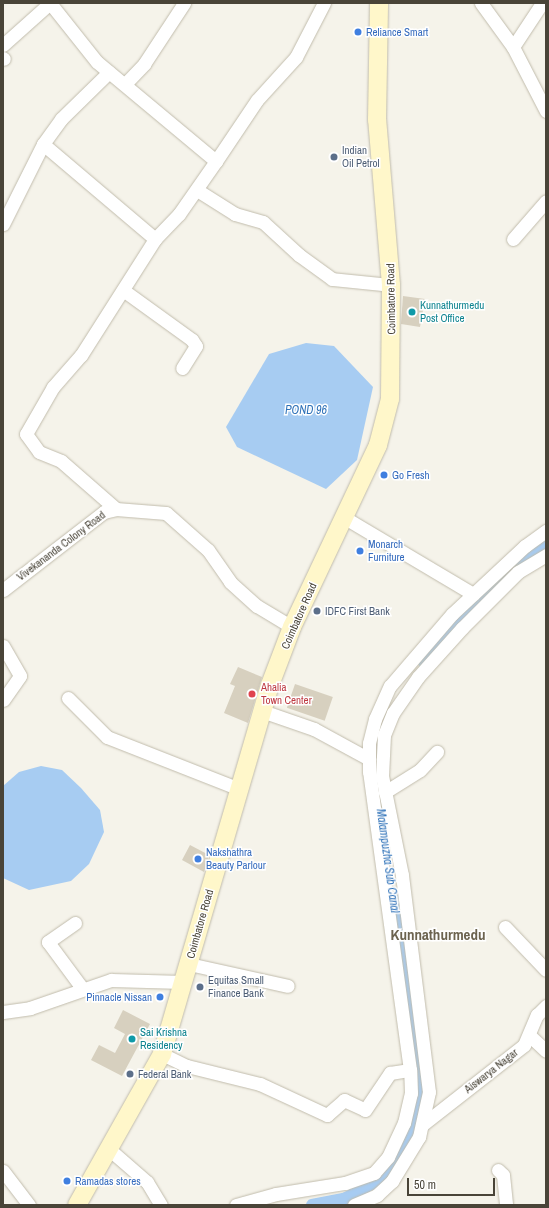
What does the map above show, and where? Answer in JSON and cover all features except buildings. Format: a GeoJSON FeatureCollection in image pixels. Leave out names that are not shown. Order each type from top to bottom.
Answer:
{"type":"FeatureCollection","features":[{"type":"Feature","properties":{"kind":"main road","name":"Coimbatore Road"},"geometry":{"type":"LineString","coordinates":[[77,1205],[110,1150],[162,1054],[262,710],[292,627],[345,518],[378,445],[390,400],[391,285],[377,120],[379,3]]}},
{"type":"Feature","properties":{"kind":"street"},"geometry":{"type":"LineString","coordinates":[[125,84],[144,64],[184,3]]}},
{"type":"Feature","properties":{"kind":"street"},"geometry":{"type":"LineString","coordinates":[[116,509],[61,461],[53,461],[39,452],[26,434],[53,387],[81,355],[155,239],[197,190],[257,100],[296,56],[324,3]]}},
{"type":"Feature","properties":{"kind":"street"},"geometry":{"type":"LineString","coordinates":[[481,3],[513,48],[542,95],[546,111]]}},
{"type":"Feature","properties":{"kind":"street"},"geometry":{"type":"LineString","coordinates":[[513,48],[542,3]]}},
{"type":"Feature","properties":{"kind":"street"},"geometry":{"type":"LineString","coordinates":[[3,45],[55,5],[97,62],[216,161]]}},
{"type":"Feature","properties":{"kind":"street"},"geometry":{"type":"LineString","coordinates":[[3,224],[43,144],[61,119],[109,72]]}},
{"type":"Feature","properties":{"kind":"street"},"geometry":{"type":"LineString","coordinates":[[43,144],[155,239]]}},
{"type":"Feature","properties":{"kind":"street"},"geometry":{"type":"LineString","coordinates":[[197,190],[235,214],[263,222],[299,255],[332,279],[391,285]]}},
{"type":"Feature","properties":{"kind":"street"},"geometry":{"type":"LineString","coordinates":[[513,239],[546,201]]}},
{"type":"Feature","properties":{"kind":"street"},"geometry":{"type":"LineString","coordinates":[[123,290],[192,340],[196,346],[182,368]]}},
{"type":"Feature","properties":{"kind":"street","name":"Vivekananda Colony Road"},"geometry":{"type":"LineString","coordinates":[[3,590],[104,512],[116,509],[166,513],[208,550],[230,582],[257,606],[292,627]]}},
{"type":"Feature","properties":{"kind":"street"},"geometry":{"type":"LineString","coordinates":[[345,518],[473,594]]}},
{"type":"Feature","properties":{"kind":"street"},"geometry":{"type":"LineString","coordinates":[[354,1205],[377,1195],[392,1181],[419,1137],[429,1092],[402,876],[369,758],[374,719],[390,686],[473,594],[546,531]]}},
{"type":"Feature","properties":{"kind":"street"},"geometry":{"type":"LineString","coordinates":[[236,1205],[276,1194],[345,1183],[374,1173],[388,1156],[404,1123],[411,1093],[410,1070],[382,801],[381,754],[393,713],[418,677],[488,601],[518,572],[546,555]]}},
{"type":"Feature","properties":{"kind":"street"},"geometry":{"type":"LineString","coordinates":[[3,646],[20,676],[3,700]]}},
{"type":"Feature","properties":{"kind":"street"},"geometry":{"type":"LineString","coordinates":[[68,698],[107,737],[240,789]]}},
{"type":"Feature","properties":{"kind":"street"},"geometry":{"type":"LineString","coordinates":[[262,710],[314,729],[369,758]]}},
{"type":"Feature","properties":{"kind":"street"},"geometry":{"type":"LineString","coordinates":[[382,801],[420,770],[436,752]]}},
{"type":"Feature","properties":{"kind":"street"},"geometry":{"type":"LineString","coordinates":[[74,923],[48,942],[82,988]]}},
{"type":"Feature","properties":{"kind":"street"},"geometry":{"type":"LineString","coordinates":[[505,928],[546,970]]}},
{"type":"Feature","properties":{"kind":"street"},"geometry":{"type":"LineString","coordinates":[[189,964],[288,986]]}},
{"type":"Feature","properties":{"kind":"street"},"geometry":{"type":"LineString","coordinates":[[3,1012],[30,1008],[82,988],[111,980],[184,982]]}},
{"type":"Feature","properties":{"kind":"street","name":"Aiswarya Nagar"},"geometry":{"type":"LineString","coordinates":[[422,1125],[524,1045],[537,1015],[546,1006]]}},
{"type":"Feature","properties":{"kind":"street"},"geometry":{"type":"LineString","coordinates":[[529,1035],[546,1051]]}},
{"type":"Feature","properties":{"kind":"street"},"geometry":{"type":"LineString","coordinates":[[162,1054],[187,1066],[260,1084],[327,1114],[344,1100],[365,1110],[390,1073],[410,1070]]}},
{"type":"Feature","properties":{"kind":"street"},"geometry":{"type":"LineString","coordinates":[[110,1150],[147,1182],[161,1205]]}},
{"type":"Feature","properties":{"kind":"street"},"geometry":{"type":"LineString","coordinates":[[498,1170],[503,1175],[506,1205]]}},
{"type":"Feature","properties":{"kind":"street"},"geometry":{"type":"LineString","coordinates":[[3,1171],[29,1205]]}},
{"type":"Feature","properties":{"kind":"water","name":"POND 96"},"geometry":{"type":"Polygon","coordinates":[[[306,343],[334,346],[373,387],[357,460],[326,489],[237,447],[226,427],[269,354],[306,343]]]}},
{"type":"Feature","properties":{"kind":"water"},"geometry":{"type":"Polygon","coordinates":[[[41,766],[62,770],[81,788],[100,810],[104,832],[89,864],[71,881],[29,890],[3,878],[3,786],[19,772],[41,766]]]}},
{"type":"Feature","properties":{"kind":"waterway","name":"Malampuzha Sub Canal"},"geometry":{"type":"LineString","coordinates":[[424,662],[483,597],[546,544]]}},
{"type":"Feature","properties":{"kind":"waterway","name":"Malampuzha Sub Canal"},"geometry":{"type":"LineString","coordinates":[[312,1205],[344,1199],[386,1176],[403,1150],[420,1106],[412,1020],[393,898]]}},
{"type":"Feature","properties":{"kind":"place","name":"Reliance Smart"},"geometry":{"type":"Point","coordinates":[358,32]}},
{"type":"Feature","properties":{"kind":"place","name":"Indian Oil Petrol"},"geometry":{"type":"Point","coordinates":[334,157]}},
{"type":"Feature","properties":{"kind":"place","name":"Kunnathurmedu Post Office"},"geometry":{"type":"Point","coordinates":[412,312]}},
{"type":"Feature","properties":{"kind":"place","name":"Go Fresh"},"geometry":{"type":"Point","coordinates":[384,475]}},
{"type":"Feature","properties":{"kind":"place","name":"Monarch Furniture"},"geometry":{"type":"Point","coordinates":[360,551]}},
{"type":"Feature","properties":{"kind":"place","name":"IDFC First Bank"},"geometry":{"type":"Point","coordinates":[317,611]}},
{"type":"Feature","properties":{"kind":"place","name":"Ahalia Town Center"},"geometry":{"type":"Point","coordinates":[252,694]}},
{"type":"Feature","properties":{"kind":"place","name":"Nakshathra Beauty Parlour"},"geometry":{"type":"Point","coordinates":[198,859]}},
{"type":"Feature","properties":{"kind":"place","name":"Equitas Small Finance Bank"},"geometry":{"type":"Point","coordinates":[200,987]}},
{"type":"Feature","properties":{"kind":"place","name":"Pinnacle Nissan"},"geometry":{"type":"Point","coordinates":[160,997]}},
{"type":"Feature","properties":{"kind":"place","name":"Sai Krishna Residency"},"geometry":{"type":"Point","coordinates":[132,1039]}},
{"type":"Feature","properties":{"kind":"place","name":"Federal Bank"},"geometry":{"type":"Point","coordinates":[130,1074]}},
{"type":"Feature","properties":{"kind":"place","name":"Ramadas stores"},"geometry":{"type":"Point","coordinates":[67,1181]}},
{"type":"Feature","properties":{"kind":"district","name":"Kunnathurmedu"},"geometry":{"type":"Point","coordinates":[438,935]}}]}
